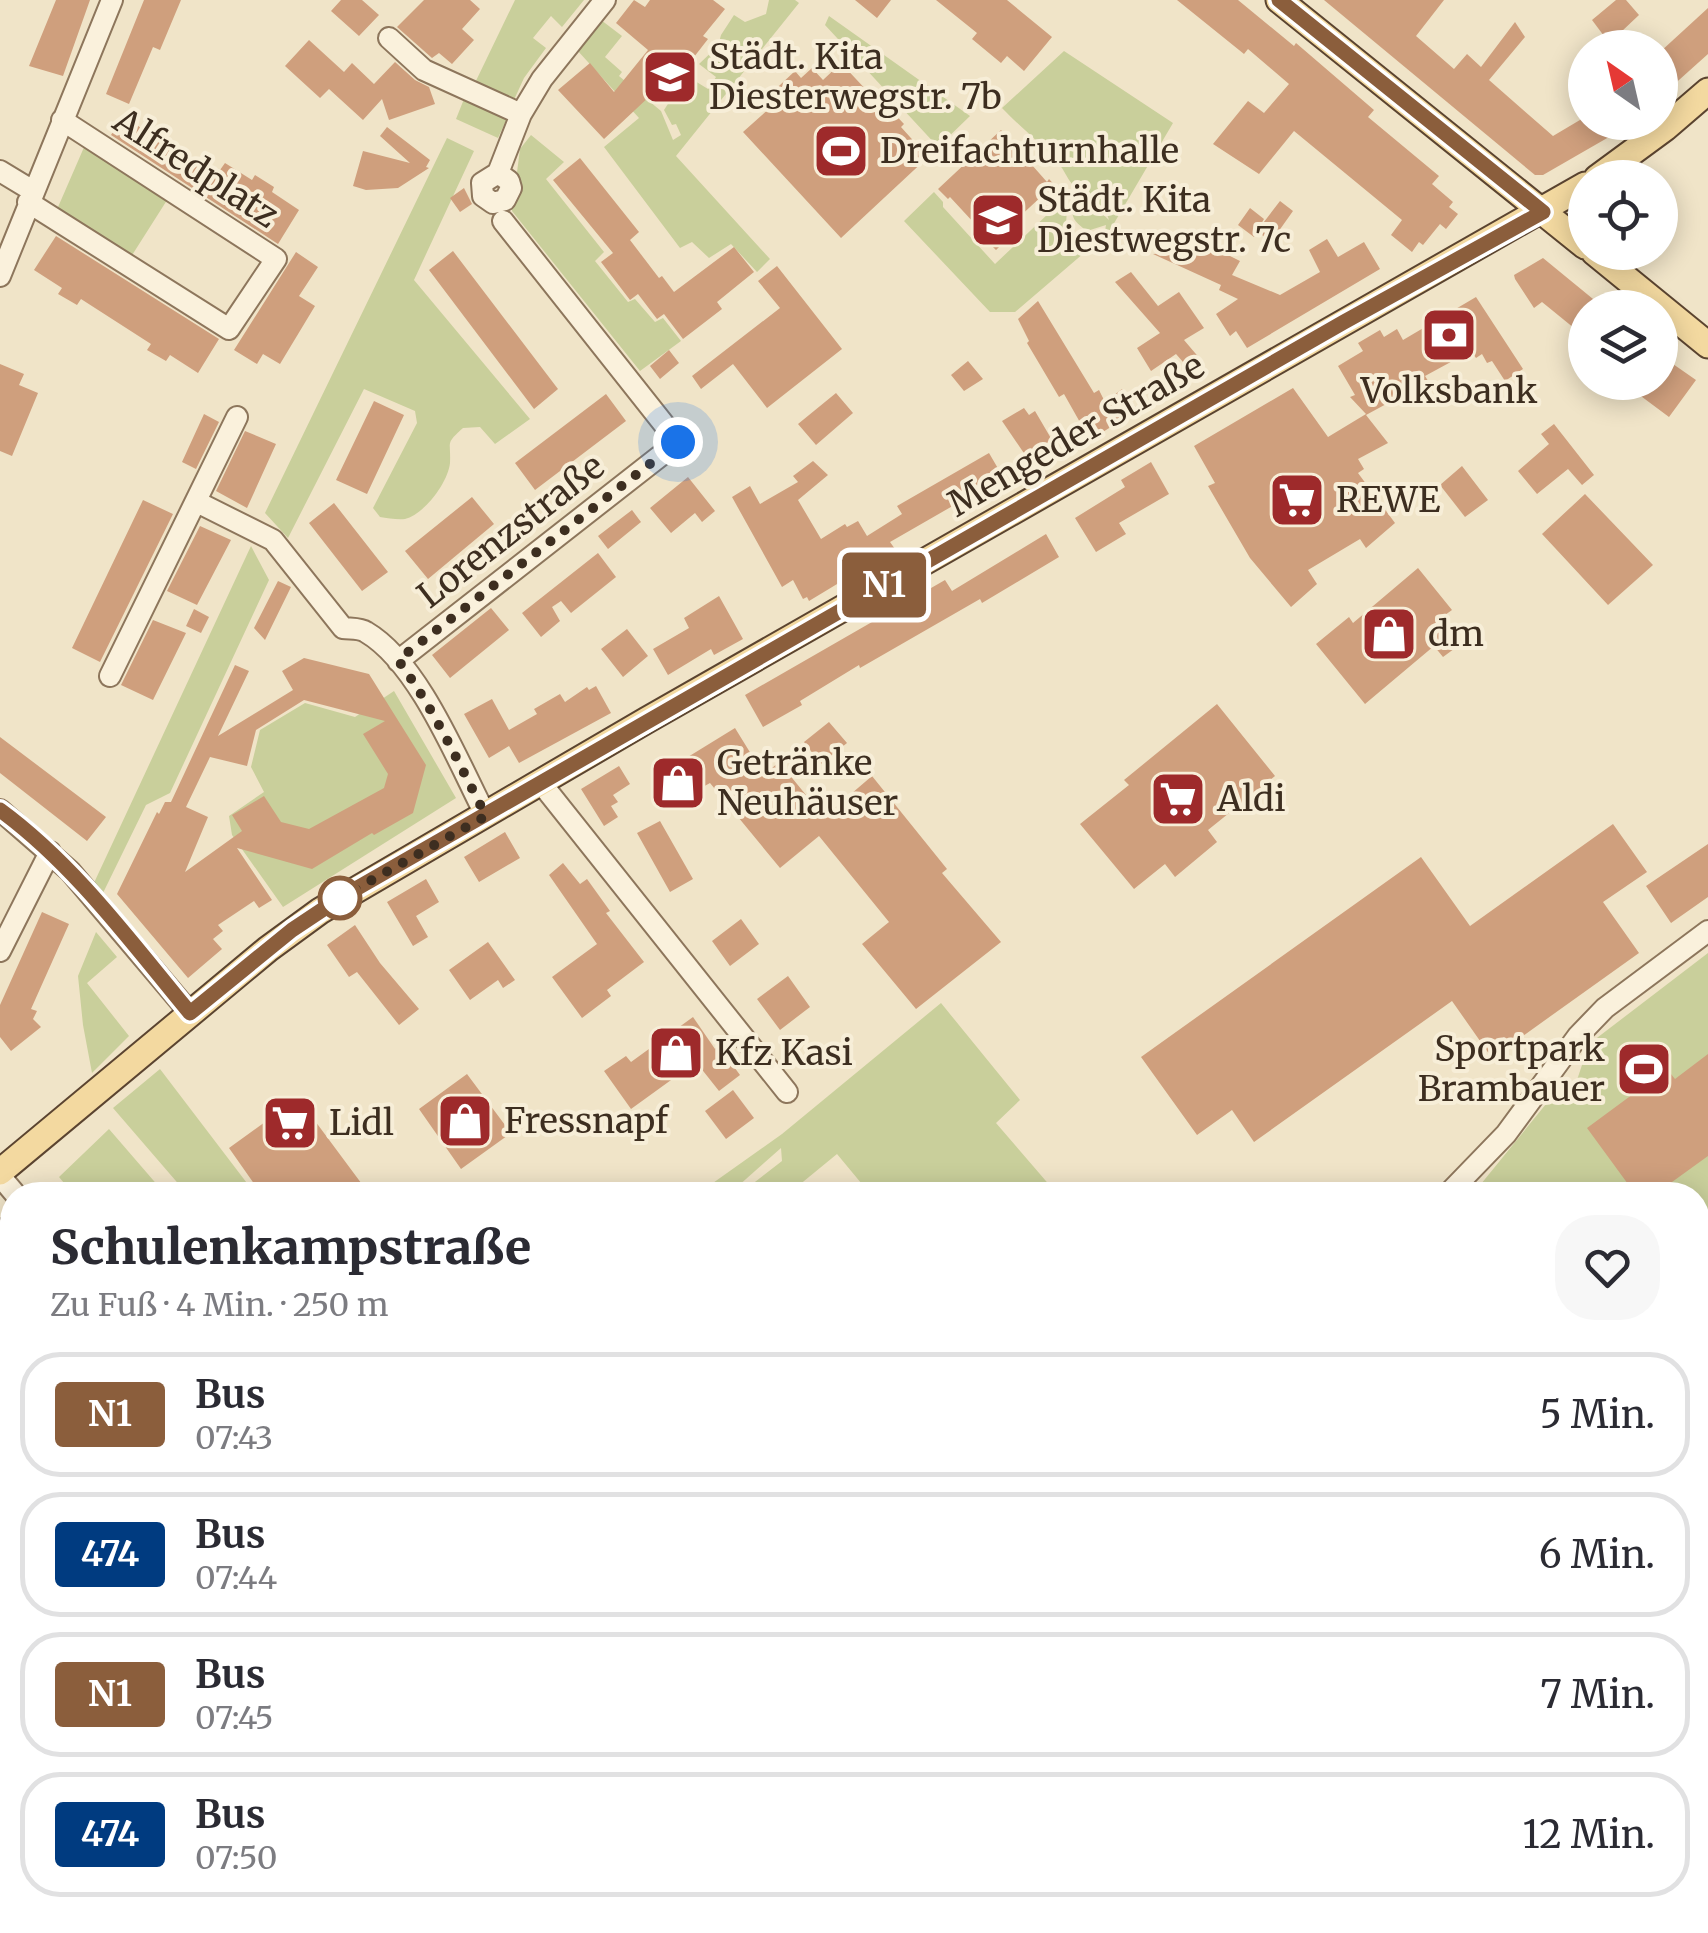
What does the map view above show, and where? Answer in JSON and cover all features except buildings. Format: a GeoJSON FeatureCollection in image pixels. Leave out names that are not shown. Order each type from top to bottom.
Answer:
{"type":"FeatureCollection","features":[{"type":"Feature","properties":{"kind":"main road"},"geometry":{"type":"LineString","coordinates":[[1279,0],[1568,232]]}},
{"type":"Feature","properties":{"kind":"main road"},"geometry":{"type":"LineString","coordinates":[[1621,160],[1708,90]]}},
{"type":"Feature","properties":{"kind":"main road","name":"Mengeder Straße"},"geometry":{"type":"LineString","coordinates":[[0,1174],[306,920],[1568,197]]}},
{"type":"Feature","properties":{"kind":"main road"},"geometry":{"type":"LineString","coordinates":[[1616,270],[1708,345]]}},
{"type":"Feature","properties":{"kind":"street"},"geometry":{"type":"LineString","coordinates":[[0,276],[112,0]]}},
{"type":"Feature","properties":{"kind":"street"},"geometry":{"type":"LineString","coordinates":[[498,172],[520,114],[542,79],[604,0]]}},
{"type":"Feature","properties":{"kind":"street"},"geometry":{"type":"LineString","coordinates":[[389,38],[424,70],[520,114]]}},
{"type":"Feature","properties":{"kind":"street","name":"Alfredplatz"},"geometry":{"type":"LineString","coordinates":[[30,197],[229,329],[276,259],[62,120]]}},
{"type":"Feature","properties":{"kind":"street"},"geometry":{"type":"LineString","coordinates":[[0,172],[30,197]]}},
{"type":"Feature","properties":{"kind":"street","name":"Lorenzstraße"},"geometry":{"type":"LineString","coordinates":[[398,660],[678,442],[502,222]]}},
{"type":"Feature","properties":{"kind":"street"},"geometry":{"type":"LineString","coordinates":[[110,676],[237,417]]}},
{"type":"Feature","properties":{"kind":"street"},"geometry":{"type":"LineString","coordinates":[[197,502],[273,540],[344,628],[364,630],[398,660],[442,728],[486,816]]}},
{"type":"Feature","properties":{"kind":"street"},"geometry":{"type":"LineString","coordinates":[[541,783],[787,1092]]}},
{"type":"Feature","properties":{"kind":"street"},"geometry":{"type":"LineString","coordinates":[[0,810],[50,852],[190,1013]]}},
{"type":"Feature","properties":{"kind":"street"},"geometry":{"type":"LineString","coordinates":[[0,951],[50,852]]}},
{"type":"Feature","properties":{"kind":"street"},"geometry":{"type":"LineString","coordinates":[[1460,1182],[1506,1134],[1578,1036],[1605,1008],[1708,931]]}},
{"type":"Feature","properties":{"kind":"green space"},"geometry":{"type":"Polygon","coordinates":[[[515,0],[584,0],[562,27],[551,16],[533,38],[546,48],[524,78],[513,102],[473,87],[515,0]]]}},
{"type":"Feature","properties":{"kind":"green space"},"geometry":{"type":"Polygon","coordinates":[[[769,0],[799,3],[676,156],[770,259],[757,272],[731,244],[709,258],[692,242],[680,248],[604,147],[639,118],[577,50],[601,20],[622,36],[605,57],[622,72],[619,76],[661,111],[673,140],[681,135],[664,110],[686,72],[690,67],[694,70],[695,81],[708,89],[716,77],[699,64],[718,46],[734,15],[745,22],[766,14],[769,0]]]}},
{"type":"Feature","properties":{"kind":"green space"},"geometry":{"type":"Polygon","coordinates":[[[829,16],[970,116],[938,147],[825,25],[829,16]]]}},
{"type":"Feature","properties":{"kind":"green space"},"geometry":{"type":"Polygon","coordinates":[[[1064,51],[1173,123],[1103,242],[1106,225],[1087,231],[1072,212],[1073,203],[1080,200],[1086,207],[1094,206],[1109,220],[1103,208],[1072,184],[1053,157],[1002,108],[1064,51]]]}},
{"type":"Feature","properties":{"kind":"green space"},"geometry":{"type":"Polygon","coordinates":[[[464,99],[508,116],[498,138],[456,119],[464,99]]]}},
{"type":"Feature","properties":{"kind":"green space"},"geometry":{"type":"Polygon","coordinates":[[[531,135],[564,162],[546,179],[604,252],[595,261],[628,302],[635,299],[655,322],[663,318],[681,341],[640,371],[512,211],[520,149],[531,135]]]}},
{"type":"Feature","properties":{"kind":"green space"},"geometry":{"type":"Polygon","coordinates":[[[447,138],[474,151],[414,280],[530,419],[495,444],[480,427],[463,428],[451,440],[448,471],[428,504],[405,519],[380,517],[373,508],[417,423],[415,411],[364,389],[288,538],[265,513],[447,138]]]}},
{"type":"Feature","properties":{"kind":"green space"},"geometry":{"type":"Polygon","coordinates":[[[85,145],[169,197],[129,260],[55,214],[85,145]]]}},
{"type":"Feature","properties":{"kind":"green space"},"geometry":{"type":"Polygon","coordinates":[[[934,192],[995,264],[1068,195],[1066,224],[1091,247],[1015,312],[990,312],[904,221],[934,192]]]}},
{"type":"Feature","properties":{"kind":"green space"},"geometry":{"type":"Polygon","coordinates":[[[251,546],[269,580],[170,793],[146,805],[103,893],[93,885],[251,546]]]}},
{"type":"Feature","properties":{"kind":"green space"},"geometry":{"type":"Polygon","coordinates":[[[394,691],[456,798],[283,907],[232,835],[229,816],[264,792],[251,767],[260,730],[305,703],[355,717],[394,691]]]}},
{"type":"Feature","properties":{"kind":"green space"},"geometry":{"type":"Polygon","coordinates":[[[96,932],[117,957],[87,983],[129,1036],[92,1073],[78,976],[96,932]]]}},
{"type":"Feature","properties":{"kind":"green space","name":"Sportpark Brambauer"},"geometry":{"type":"Polygon","coordinates":[[[1708,953],[1708,1182],[1483,1182],[1555,1093],[1572,1095],[1589,1044],[1708,953]]]}},
{"type":"Feature","properties":{"kind":"green space"},"geometry":{"type":"Polygon","coordinates":[[[941,1003],[1020,1100],[996,1123],[1047,1182],[860,1182],[837,1154],[803,1182],[755,1182],[782,1161],[781,1148],[743,1182],[714,1182],[782,1134],[941,1003]]]}},
{"type":"Feature","properties":{"kind":"green space"},"geometry":{"type":"Polygon","coordinates":[[[160,1069],[246,1182],[177,1182],[113,1108],[160,1069]]]}},
{"type":"Feature","properties":{"kind":"green space"},"geometry":{"type":"Polygon","coordinates":[[[109,1129],[155,1182],[63,1182],[59,1177],[109,1129]]]}},
{"type":"Feature","properties":{"kind":"bus line","name":"N1"},"geometry":{"type":"LineString","coordinates":[[0,810],[70,871],[190,1013],[292,930],[340,898],[1344,322],[1543,212],[1279,0]]}},
{"type":"Feature","properties":{"kind":"place","name":"Städt. Kita Diesterwegstr. 7b"},"geometry":{"type":"Point","coordinates":[670,77]}},
{"type":"Feature","properties":{"kind":"place","name":"Dreifachturnhalle"},"geometry":{"type":"Point","coordinates":[841,151]}},
{"type":"Feature","properties":{"kind":"place","name":"Städt. Kita Diestwegstr. 7c"},"geometry":{"type":"Point","coordinates":[998,220]}},
{"type":"Feature","properties":{"kind":"place","name":"Volksbank"},"geometry":{"type":"Point","coordinates":[1449,335]}},
{"type":"Feature","properties":{"kind":"place","name":"REWE"},"geometry":{"type":"Point","coordinates":[1297,500]}},
{"type":"Feature","properties":{"kind":"place","name":"dm"},"geometry":{"type":"Point","coordinates":[1389,634]}},
{"type":"Feature","properties":{"kind":"place","name":"Getränke Neuhäuser"},"geometry":{"type":"Point","coordinates":[678,783]}},
{"type":"Feature","properties":{"kind":"place","name":"Aldi"},"geometry":{"type":"Point","coordinates":[1178,799]}},
{"type":"Feature","properties":{"kind":"place","name":"Kfz Kasi"},"geometry":{"type":"Point","coordinates":[676,1053]}},
{"type":"Feature","properties":{"kind":"place","name":"Sportpark Brambauer"},"geometry":{"type":"Point","coordinates":[1644,1069]}},
{"type":"Feature","properties":{"kind":"place","name":"Fressnapf"},"geometry":{"type":"Point","coordinates":[465,1121]}},
{"type":"Feature","properties":{"kind":"place","name":"Lidl"},"geometry":{"type":"Point","coordinates":[290,1123]}},
{"type":"Feature","properties":{"kind":"route"},"geometry":{"type":"LineString","coordinates":[[340,898],[486,816],[442,728],[398,660],[678,442]]}}]}
